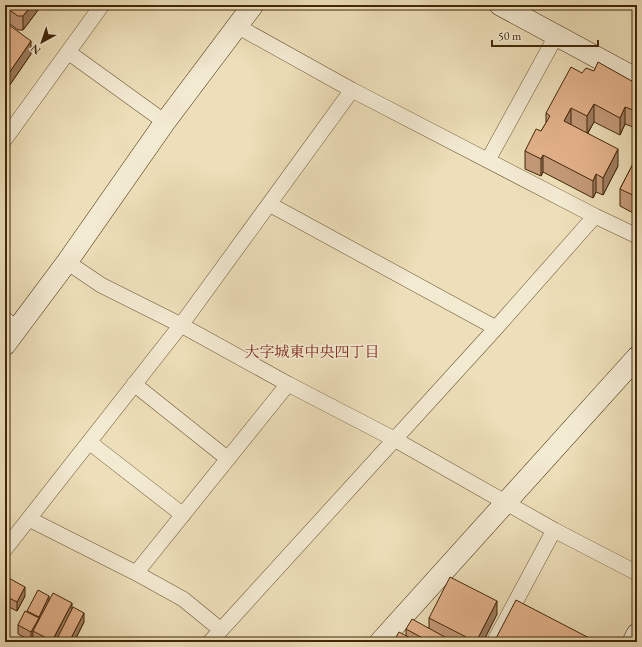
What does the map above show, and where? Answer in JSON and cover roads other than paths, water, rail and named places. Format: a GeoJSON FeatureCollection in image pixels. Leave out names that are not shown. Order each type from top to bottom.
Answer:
{"type":"FeatureCollection","features":[{"type":"Feature","properties":{"kind":"street"},"geometry":{"type":"LineString","coordinates":[[5,138],[102,5]]}},
{"type":"Feature","properties":{"kind":"street"},"geometry":{"type":"LineString","coordinates":[[9,331],[67,262],[165,122],[253,5]]}},
{"type":"Feature","properties":{"kind":"street"},"geometry":{"type":"LineString","coordinates":[[500,5],[637,79]]}},
{"type":"Feature","properties":{"kind":"street"},"geometry":{"type":"LineString","coordinates":[[237,26],[352,90],[595,216],[637,236]]}},
{"type":"Feature","properties":{"kind":"street"},"geometry":{"type":"LineString","coordinates":[[488,160],[556,36]]}},
{"type":"Feature","properties":{"kind":"street"},"geometry":{"type":"LineString","coordinates":[[68,52],[165,122]]}},
{"type":"Feature","properties":{"kind":"street"},"geometry":{"type":"LineString","coordinates":[[5,549],[180,325],[352,90]]}},
{"type":"Feature","properties":{"kind":"street"},"geometry":{"type":"LineString","coordinates":[[269,204],[496,328]]}},
{"type":"Feature","properties":{"kind":"street"},"geometry":{"type":"LineString","coordinates":[[210,642],[496,328],[595,216]]}},
{"type":"Feature","properties":{"kind":"street"},"geometry":{"type":"LineString","coordinates":[[67,262],[101,285],[180,325],[288,384],[394,439],[554,530],[637,573]]}},
{"type":"Feature","properties":{"kind":"street"},"geometry":{"type":"LineString","coordinates":[[380,642],[637,357]]}},
{"type":"Feature","properties":{"kind":"street"},"geometry":{"type":"LineString","coordinates":[[134,384],[228,459]]}},
{"type":"Feature","properties":{"kind":"street"},"geometry":{"type":"LineString","coordinates":[[136,573],[288,384]]}},
{"type":"Feature","properties":{"kind":"street"},"geometry":{"type":"LineString","coordinates":[[89,442],[183,515]]}},
{"type":"Feature","properties":{"kind":"street"},"geometry":{"type":"LineString","coordinates":[[29,519],[136,573],[183,599],[221,630]]}},
{"type":"Feature","properties":{"kind":"street"},"geometry":{"type":"LineString","coordinates":[[494,642],[554,530]]}},
{"type":"Feature","properties":{"kind":"street"},"geometry":{"type":"LineString","coordinates":[[633,642],[637,634]]}},
{"type":"Feature","properties":{"kind":"district","name":"大字城東中央四丁目"},"geometry":{"type":"Point","coordinates":[312,352]}}]}
